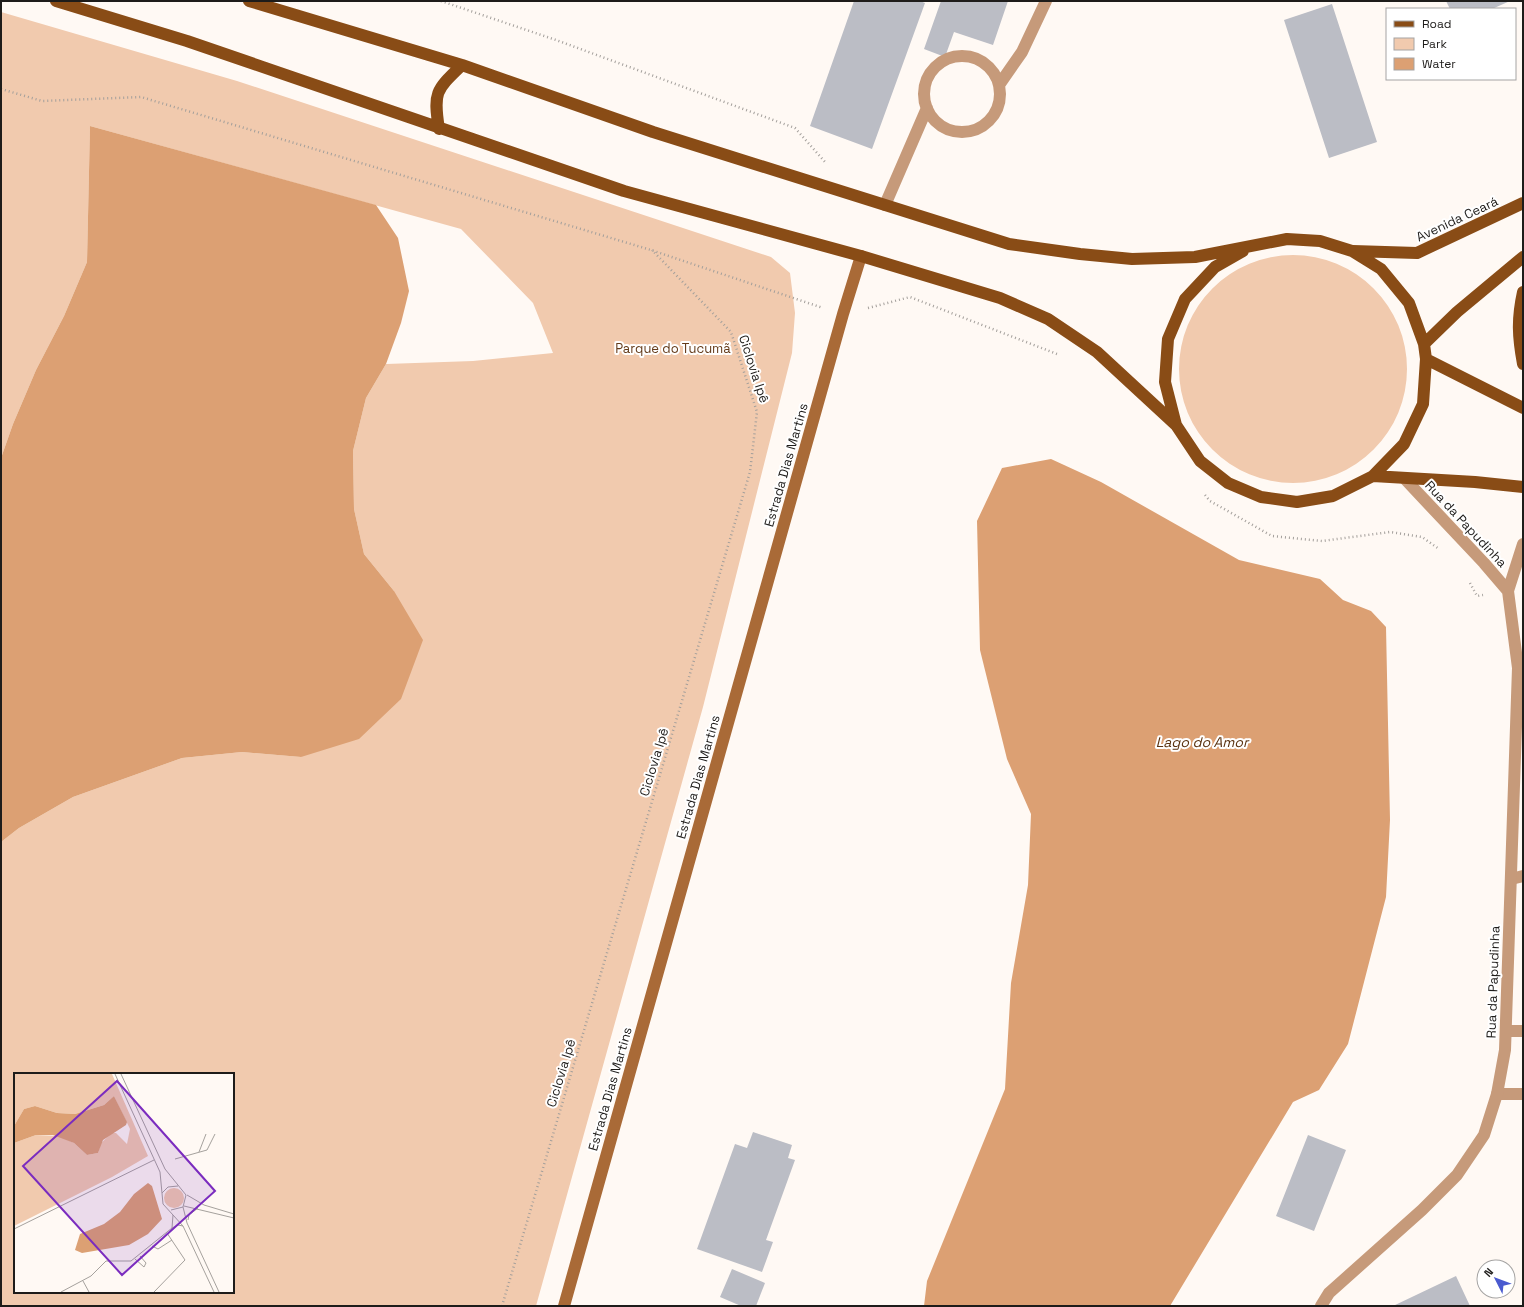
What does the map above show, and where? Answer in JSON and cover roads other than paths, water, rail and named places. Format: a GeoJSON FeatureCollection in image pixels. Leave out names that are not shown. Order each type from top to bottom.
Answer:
{"type":"FeatureCollection","features":[{"type":"Feature","properties":{"kind":"main road"},"geometry":{"type":"LineString","coordinates":[[56,1],[187,41],[624,191],[861,256],[1000,298],[1048,319],[1097,352],[1176,424],[1200,461],[1228,483],[1261,497],[1297,502],[1333,496],[1372,476],[1404,444],[1422,404],[1426,360],[1424,344],[1409,303],[1381,269],[1352,251],[1320,241],[1286,239],[1195,257],[1132,259],[1080,254],[1009,244],[653,132],[462,65],[249,1]]}},
{"type":"Feature","properties":{"kind":"main road"},"geometry":{"type":"LineString","coordinates":[[439,128],[436,109],[436,96],[443,84],[462,65]]}},
{"type":"Feature","properties":{"kind":"main road","name":"Avenida Ceará"},"geometry":{"type":"LineString","coordinates":[[1352,251],[1417,253],[1523,203]]}},
{"type":"Feature","properties":{"kind":"main road"},"geometry":{"type":"LineString","coordinates":[[1176,424],[1165,382],[1168,339],[1185,299],[1215,267],[1253,246]]}},
{"type":"Feature","properties":{"kind":"main road"},"geometry":{"type":"LineString","coordinates":[[1424,344],[1457,312],[1523,257]]}},
{"type":"Feature","properties":{"kind":"main road"},"geometry":{"type":"LineString","coordinates":[[1523,292],[1518,339],[1523,364]]}},
{"type":"Feature","properties":{"kind":"main road"},"geometry":{"type":"LineString","coordinates":[[1426,360],[1523,408]]}},
{"type":"Feature","properties":{"kind":"main road"},"geometry":{"type":"LineString","coordinates":[[1372,476],[1475,482],[1523,487]]}},
{"type":"Feature","properties":{"kind":"street"},"geometry":{"type":"LineString","coordinates":[[999,85],[1022,52],[1046,1]]}},
{"type":"Feature","properties":{"kind":"street"},"geometry":{"type":"LineString","coordinates":[[960,56],[973,58],[985,64],[994,73],[999,85],[1000,98],[996,111],[988,121],[978,129],[964,132],[951,131],[940,125],[930,116],[927,108],[924,90],[928,78],[936,67],[947,60],[960,56]]}},
{"type":"Feature","properties":{"kind":"street"},"geometry":{"type":"LineString","coordinates":[[885,205],[927,108]]}},
{"type":"Feature","properties":{"kind":"street","name":"Estrada Dias Martins"},"geometry":{"type":"LineString","coordinates":[[564,1306],[842,314],[861,256]]}},
{"type":"Feature","properties":{"kind":"street","name":"Rua da Papudinha"},"geometry":{"type":"LineString","coordinates":[[1404,478],[1484,563],[1508,591]]}},
{"type":"Feature","properties":{"kind":"street","name":"Rua da Papudinha"},"geometry":{"type":"LineString","coordinates":[[1321,1306],[1329,1293],[1422,1210],[1457,1175],[1484,1135],[1497,1094],[1505,1050],[1520,669],[1508,591],[1523,544]]}},
{"type":"Feature","properties":{"kind":"street"},"geometry":{"type":"LineString","coordinates":[[1511,879],[1523,876]]}},
{"type":"Feature","properties":{"kind":"street"},"geometry":{"type":"LineString","coordinates":[[1506,1031],[1523,1032]]}},
{"type":"Feature","properties":{"kind":"street"},"geometry":{"type":"LineString","coordinates":[[1497,1094],[1523,1094]]}},
{"type":"Feature","properties":{"kind":"water"},"geometry":{"type":"Polygon","coordinates":[[[90,126],[376,205],[398,238],[409,291],[401,323],[386,364],[366,398],[353,451],[354,509],[364,554],[394,591],[423,640],[401,699],[359,739],[301,757],[242,752],[182,758],[73,797],[19,828],[1,842],[1,458],[13,424],[36,370],[64,316],[87,262],[90,126]]]}},
{"type":"Feature","properties":{"kind":"water","name":"Lago do Amor"},"geometry":{"type":"Polygon","coordinates":[[[1051,459],[1101,482],[1239,560],[1320,579],[1343,600],[1371,611],[1386,627],[1390,820],[1386,897],[1348,1044],[1319,1090],[1293,1102],[1170,1306],[924,1306],[927,1281],[1005,1089],[1011,983],[1028,885],[1031,814],[1007,759],[980,650],[977,521],[1002,468],[1051,459]]]}},
{"type":"Feature","properties":{"kind":"park label","name":"Parque do Tucumã"},"geometry":{"type":"Point","coordinates":[673,348]}}]}
